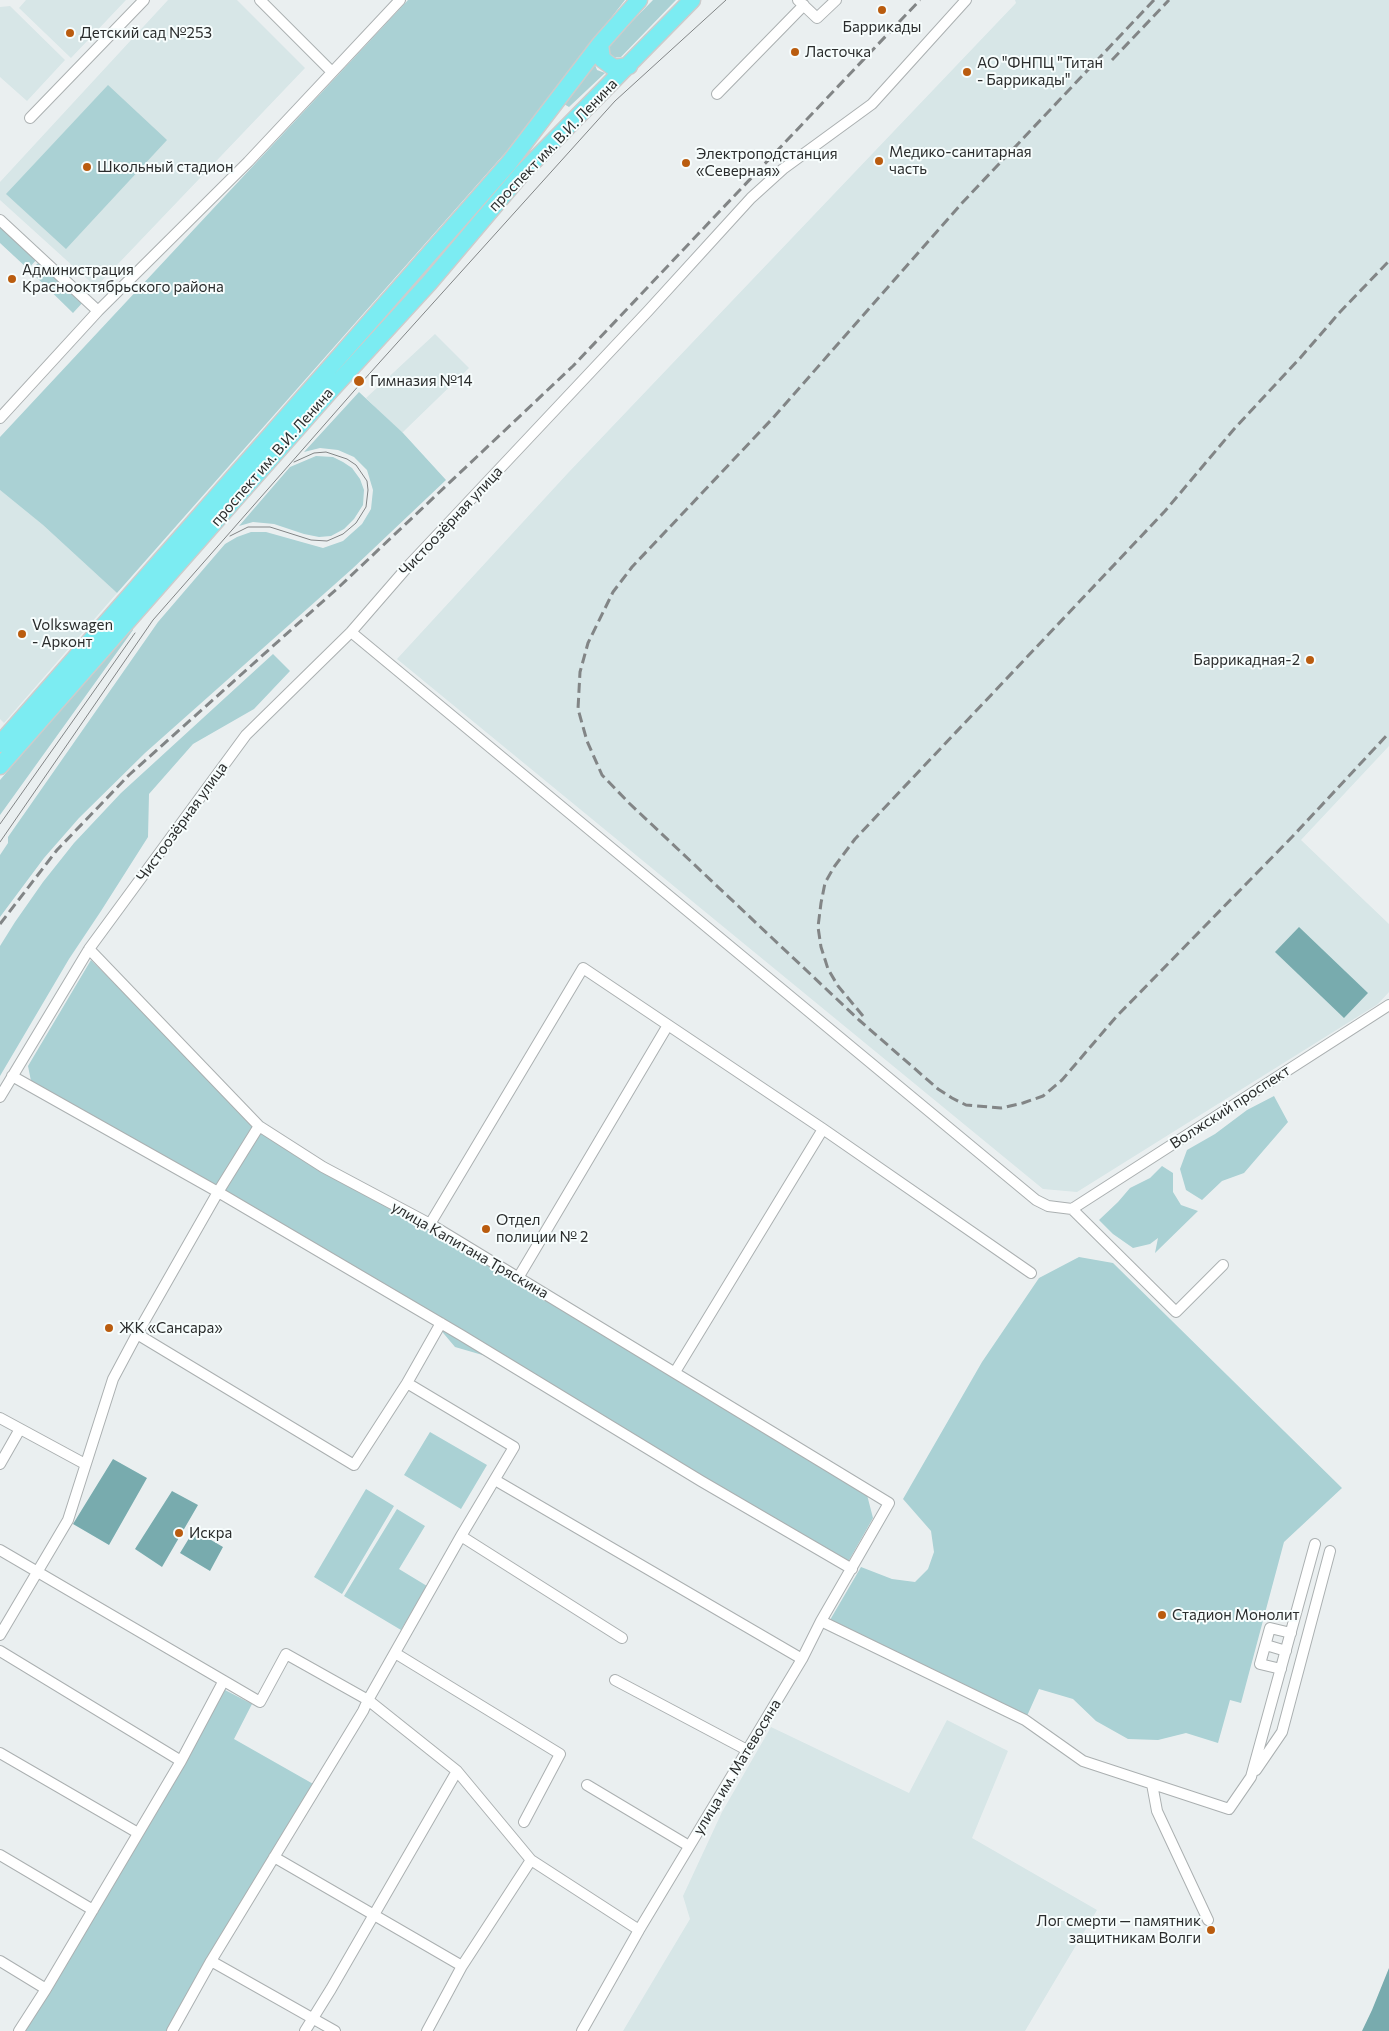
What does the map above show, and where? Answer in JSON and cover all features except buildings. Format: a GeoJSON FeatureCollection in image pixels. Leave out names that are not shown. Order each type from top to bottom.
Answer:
{"type":"FeatureCollection","features":[{"type":"Feature","properties":{"kind":"main road","name":"проспект им. В.И. Ленина"},"geometry":{"type":"LineString","coordinates":[[0,744],[509,163],[600,44],[639,0]]}},
{"type":"Feature","properties":{"kind":"main road","name":"проспект им. В.И. Ленина"},"geometry":{"type":"LineString","coordinates":[[0,766],[331,390],[429,283],[523,172],[692,0]]}},
{"type":"Feature","properties":{"kind":"main road"},"geometry":{"type":"LineString","coordinates":[[600,44],[602,59],[614,68],[629,66]]}},
{"type":"Feature","properties":{"kind":"street"},"geometry":{"type":"LineString","coordinates":[[30,118],[144,0]]}},
{"type":"Feature","properties":{"kind":"street"},"geometry":{"type":"LineString","coordinates":[[260,0],[331,71]]}},
{"type":"Feature","properties":{"kind":"street"},"geometry":{"type":"LineString","coordinates":[[0,418],[98,311],[248,162],[331,71],[400,0]]}},
{"type":"Feature","properties":{"kind":"street"},"geometry":{"type":"LineString","coordinates":[[716,94],[801,3],[817,18],[836,0]]}},
{"type":"Feature","properties":{"kind":"street","name":"Чистоозёрная улица"},"geometry":{"type":"LineString","coordinates":[[0,1097],[89,949],[246,735],[351,632],[410,564],[648,311],[751,198],[783,169],[872,104],[966,0]]}},
{"type":"Feature","properties":{"kind":"street"},"geometry":{"type":"LineString","coordinates":[[0,220],[98,311]]}},
{"type":"Feature","properties":{"kind":"street"},"geometry":{"type":"LineString","coordinates":[[351,632],[1036,1200],[1054,1207],[1072,1209],[1176,1312],[1223,1265]]}},
{"type":"Feature","properties":{"kind":"street","name":"улица Капитана Тряскина"},"geometry":{"type":"LineString","coordinates":[[89,949],[259,1126],[322,1167],[430,1224],[890,1503]]}},
{"type":"Feature","properties":{"kind":"street"},"geometry":{"type":"LineString","coordinates":[[430,1224],[583,968],[823,1129],[1030,1273]]}},
{"type":"Feature","properties":{"kind":"street","name":"Волжский проспект"},"geometry":{"type":"LineString","coordinates":[[1072,1209],[1389,1005]]}},
{"type":"Feature","properties":{"kind":"street"},"geometry":{"type":"LineString","coordinates":[[518,1278],[668,1024]]}},
{"type":"Feature","properties":{"kind":"street"},"geometry":{"type":"LineString","coordinates":[[12,1076],[218,1192],[440,1322],[700,1480],[852,1568]]}},
{"type":"Feature","properties":{"kind":"street"},"geometry":{"type":"LineString","coordinates":[[0,1635],[68,1520],[113,1379],[218,1192],[259,1126]]}},
{"type":"Feature","properties":{"kind":"street"},"geometry":{"type":"LineString","coordinates":[[675,1372],[823,1129]]}},
{"type":"Feature","properties":{"kind":"street"},"geometry":{"type":"LineString","coordinates":[[137,1334],[354,1465],[407,1383],[440,1322]]}},
{"type":"Feature","properties":{"kind":"street"},"geometry":{"type":"LineString","coordinates":[[172,2031],[211,1961],[274,1856],[364,1711],[394,1652],[460,1536],[514,1447],[407,1383]]}},
{"type":"Feature","properties":{"kind":"street"},"geometry":{"type":"LineString","coordinates":[[0,1418],[85,1464]]}},
{"type":"Feature","properties":{"kind":"street"},"geometry":{"type":"LineString","coordinates":[[0,1464],[20,1429]]}},
{"type":"Feature","properties":{"kind":"street"},"geometry":{"type":"LineString","coordinates":[[495,1480],[802,1659]]}},
{"type":"Feature","properties":{"kind":"street","name":"улица им. Матевосяна"},"geometry":{"type":"LineString","coordinates":[[582,2031],[639,1930],[802,1659],[890,1503]]}},
{"type":"Feature","properties":{"kind":"street"},"geometry":{"type":"LineString","coordinates":[[460,1536],[622,1638]]}},
{"type":"Feature","properties":{"kind":"street"},"geometry":{"type":"LineString","coordinates":[[1251,1777],[1315,1544]]}},
{"type":"Feature","properties":{"kind":"street"},"geometry":{"type":"LineString","coordinates":[[0,1550],[36,1573],[260,1702],[286,1654],[368,1700],[457,1771],[531,1860],[639,1930]]}},
{"type":"Feature","properties":{"kind":"street"},"geometry":{"type":"LineString","coordinates":[[822,1621],[1025,1720],[1083,1761],[1229,1809],[1282,1732],[1330,1552]]}},
{"type":"Feature","properties":{"kind":"street"},"geometry":{"type":"LineString","coordinates":[[1280,1669],[1260,1664],[1270,1628],[1291,1633]]}},
{"type":"Feature","properties":{"kind":"street"},"geometry":{"type":"LineString","coordinates":[[1266,1646],[1286,1651]]}},
{"type":"Feature","properties":{"kind":"street"},"geometry":{"type":"LineString","coordinates":[[0,1651],[181,1761]]}},
{"type":"Feature","properties":{"kind":"street"},"geometry":{"type":"LineString","coordinates":[[394,1652],[558,1752],[559,1757],[524,1822]]}},
{"type":"Feature","properties":{"kind":"street"},"geometry":{"type":"LineString","coordinates":[[615,1680],[747,1750]]}},
{"type":"Feature","properties":{"kind":"street"},"geometry":{"type":"LineString","coordinates":[[19,2031],[46,1989],[181,1761],[223,1682]]}},
{"type":"Feature","properties":{"kind":"street"},"geometry":{"type":"LineString","coordinates":[[1264,1728],[1282,1732]]}},
{"type":"Feature","properties":{"kind":"street"},"geometry":{"type":"LineString","coordinates":[[0,1752],[138,1833]]}},
{"type":"Feature","properties":{"kind":"street"},"geometry":{"type":"LineString","coordinates":[[305,2031],[457,1771]]}},
{"type":"Feature","properties":{"kind":"street"},"geometry":{"type":"LineString","coordinates":[[1152,1784],[1157,1811],[1208,1920]]}},
{"type":"Feature","properties":{"kind":"street"},"geometry":{"type":"LineString","coordinates":[[587,1785],[689,1846]]}},
{"type":"Feature","properties":{"kind":"street"},"geometry":{"type":"LineString","coordinates":[[0,1855],[93,1910]]}},
{"type":"Feature","properties":{"kind":"street"},"geometry":{"type":"LineString","coordinates":[[274,1856],[462,1966]]}},
{"type":"Feature","properties":{"kind":"street"},"geometry":{"type":"LineString","coordinates":[[428,2031],[462,1966],[531,1860]]}},
{"type":"Feature","properties":{"kind":"street"},"geometry":{"type":"LineString","coordinates":[[0,1961],[46,1989]]}},
{"type":"Feature","properties":{"kind":"street"},"geometry":{"type":"LineString","coordinates":[[211,1961],[335,2031]]}},
{"type":"Feature","properties":{"kind":"shaded area","name":"Детский сад №253"},"geometry":{"type":"Polygon","coordinates":[[[26,0],[126,0],[71,58],[19,8],[26,0]]]}},
{"type":"Feature","properties":{"kind":"shaded area"},"geometry":{"type":"Polygon","coordinates":[[[168,0],[237,0],[305,68],[96,287],[0,200],[0,182],[168,0]]]}},
{"type":"Feature","properties":{"kind":"shaded area"},"geometry":{"type":"Polygon","coordinates":[[[408,0],[625,0],[506,152],[117,593],[43,525],[0,490],[0,437],[408,0]]]}},
{"type":"Feature","properties":{"kind":"shaded area"},"geometry":{"type":"Polygon","coordinates":[[[653,0],[676,0],[621,57],[611,58],[606,51],[610,44],[653,0]]]}},
{"type":"Feature","properties":{"kind":"shaded area"},"geometry":{"type":"Polygon","coordinates":[[[1015,0],[1389,0],[1389,746],[1301,840],[1389,924],[1389,992],[1378,1004],[1077,1192],[1043,1189],[397,659],[568,473],[1016,3],[1015,0]]]}},
{"type":"Feature","properties":{"kind":"shaded area"},"geometry":{"type":"Polygon","coordinates":[[[10,6],[65,60],[27,101],[0,77],[0,7],[10,6]]]}},
{"type":"Feature","properties":{"kind":"shaded area"},"geometry":{"type":"Polygon","coordinates":[[[594,62],[597,70],[605,73],[569,107],[564,104],[594,62]]]}},
{"type":"Feature","properties":{"kind":"shaded area","name":"Школьный стадион"},"geometry":{"type":"Polygon","coordinates":[[[108,85],[167,140],[66,249],[6,194],[108,85]]]}},
{"type":"Feature","properties":{"kind":"shaded area"},"geometry":{"type":"Polygon","coordinates":[[[0,222],[38,258],[28,269],[0,243],[0,222]]]}},
{"type":"Feature","properties":{"kind":"shaded area"},"geometry":{"type":"Polygon","coordinates":[[[41,260],[84,301],[73,313],[30,271],[41,260]]]}},
{"type":"Feature","properties":{"kind":"shaded area"},"geometry":{"type":"Polygon","coordinates":[[[435,334],[469,368],[402,433],[366,398],[435,334]]]}},
{"type":"Feature","properties":{"kind":"shaded area"},"geometry":{"type":"Polygon","coordinates":[[[359,392],[403,433],[446,480],[352,569],[145,753],[79,818],[44,858],[0,917],[0,855],[8,843],[8,837],[158,622],[225,544],[251,532],[266,532],[323,548],[343,541],[362,524],[371,509],[373,490],[367,470],[354,457],[338,450],[320,448],[304,452],[359,392]]]}},
{"type":"Feature","properties":{"kind":"shaded area"},"geometry":{"type":"Polygon","coordinates":[[[316,456],[333,457],[343,462],[352,468],[360,479],[364,490],[363,505],[354,519],[344,529],[331,536],[319,537],[274,524],[253,522],[239,526],[290,467],[316,456]]]}},
{"type":"Feature","properties":{"kind":"shaded area"},"geometry":{"type":"Polygon","coordinates":[[[0,490],[43,525],[117,593],[4,723],[0,719],[0,490]]]}},
{"type":"Feature","properties":{"kind":"shaded area"},"geometry":{"type":"Polygon","coordinates":[[[131,627],[133,630],[0,815],[0,780],[131,627]]]}},
{"type":"Feature","properties":{"kind":"shaded area"},"geometry":{"type":"Polygon","coordinates":[[[273,654],[290,671],[254,709],[193,744],[149,794],[148,837],[69,959],[0,1076],[0,946],[15,922],[43,882],[74,843],[121,793],[273,654]]]}},
{"type":"Feature","properties":{"kind":"shaded area"},"geometry":{"type":"Polygon","coordinates":[[[1299,927],[1368,993],[1344,1018],[1275,952],[1299,927]]]}},
{"type":"Feature","properties":{"kind":"shaded area"},"geometry":{"type":"Polygon","coordinates":[[[91,960],[258,1128],[429,1227],[866,1491],[873,1518],[848,1562],[510,1363],[455,1347],[439,1328],[32,1086],[28,1066],[91,960]]]}},
{"type":"Feature","properties":{"kind":"shaded area"},"geometry":{"type":"Polygon","coordinates":[[[1274,1096],[1288,1122],[1244,1173],[1222,1181],[1202,1200],[1186,1190],[1180,1169],[1187,1150],[1215,1134],[1247,1110],[1274,1096]]]}},
{"type":"Feature","properties":{"kind":"shaded area"},"geometry":{"type":"Polygon","coordinates":[[[1162,1166],[1173,1173],[1173,1192],[1181,1205],[1198,1211],[1155,1253],[1158,1238],[1150,1244],[1133,1248],[1113,1234],[1099,1220],[1130,1188],[1150,1178],[1162,1166]]]}},
{"type":"Feature","properties":{"kind":"shaded area"},"geometry":{"type":"Polygon","coordinates":[[[1079,1257],[1113,1263],[1342,1488],[1284,1542],[1241,1703],[1230,1700],[1218,1743],[1186,1733],[1158,1740],[1128,1739],[1096,1721],[1073,1699],[1039,1689],[1027,1716],[830,1620],[861,1567],[892,1579],[915,1582],[928,1569],[934,1552],[931,1531],[903,1499],[982,1362],[1039,1278],[1079,1257]]]}},
{"type":"Feature","properties":{"kind":"shaded area"},"geometry":{"type":"Polygon","coordinates":[[[430,1432],[487,1465],[461,1509],[404,1475],[430,1432]]]}},
{"type":"Feature","properties":{"kind":"shaded area"},"geometry":{"type":"Polygon","coordinates":[[[113,1459],[147,1478],[109,1545],[73,1524],[113,1459]]]}},
{"type":"Feature","properties":{"kind":"shaded area"},"geometry":{"type":"Polygon","coordinates":[[[366,1489],[394,1506],[342,1594],[314,1577],[366,1489]]]}},
{"type":"Feature","properties":{"kind":"shaded area","name":"Искра"},"geometry":{"type":"Polygon","coordinates":[[[172,1491],[198,1505],[162,1567],[135,1549],[172,1491]]]}},
{"type":"Feature","properties":{"kind":"shaded area"},"geometry":{"type":"Polygon","coordinates":[[[397,1509],[425,1526],[399,1569],[427,1586],[401,1630],[344,1596],[397,1509]]]}},
{"type":"Feature","properties":{"kind":"shaded area","name":"Искра"},"geometry":{"type":"Polygon","coordinates":[[[194,1530],[223,1547],[210,1571],[180,1553],[194,1530]]]}},
{"type":"Feature","properties":{"kind":"shaded area"},"geometry":{"type":"Polygon","coordinates":[[[225,1690],[252,1704],[234,1739],[315,1785],[170,2031],[24,2031],[225,1690]]]}},
{"type":"Feature","properties":{"kind":"shaded area"},"geometry":{"type":"Polygon","coordinates":[[[947,1720],[1008,1751],[972,1838],[1097,1910],[1025,2031],[623,2031],[690,1919],[683,1896],[722,1812],[771,1727],[909,1793],[947,1720]]]}},
{"type":"Feature","properties":{"kind":"shaded area"},"geometry":{"type":"Polygon","coordinates":[[[1389,1968],[1389,2031],[1362,2031],[1372,2010],[1389,1968]]]}},
{"type":"Feature","properties":{"kind":"tram line"},"geometry":{"type":"LineString","coordinates":[[0,842],[153,620],[361,383],[615,101],[726,0]]}},
{"type":"Feature","properties":{"kind":"tram line"},"geometry":{"type":"LineString","coordinates":[[230,536],[248,527],[270,527],[311,540],[327,541],[343,534],[356,523],[366,507],[368,490],[367,481],[356,465],[347,459],[326,452],[314,453],[294,462]]}},
{"type":"Feature","properties":{"kind":"tram line"},"geometry":{"type":"LineString","coordinates":[[0,824],[135,633]]}},
{"type":"Feature","properties":{"kind":"railway"},"geometry":{"type":"LineString","coordinates":[[0,924],[57,850],[129,775],[340,586],[573,366],[920,0]]}},
{"type":"Feature","properties":{"kind":"railway"},"geometry":{"type":"LineString","coordinates":[[1154,0],[962,203],[772,419],[632,567],[613,592],[588,643],[580,672],[578,709],[587,741],[602,775],[629,803],[859,1020],[938,1089],[952,1098],[966,1105],[1001,1108],[1043,1096],[1062,1080],[1116,1017],[1292,837],[1389,733]]}},
{"type":"Feature","properties":{"kind":"railway"},"geometry":{"type":"LineString","coordinates":[[1112,60],[1169,0]]}},
{"type":"Feature","properties":{"kind":"railway"},"geometry":{"type":"LineString","coordinates":[[863,1016],[838,986],[828,969],[821,947],[818,927],[821,903],[825,883],[834,867],[855,839],[1165,511],[1235,428],[1389,261]]}},
{"type":"Feature","properties":{"kind":"place","name":"Баррикады"},"geometry":{"type":"Point","coordinates":[882,10]}},
{"type":"Feature","properties":{"kind":"place","name":"Детский сад №253"},"geometry":{"type":"Point","coordinates":[70,33]}},
{"type":"Feature","properties":{"kind":"place","name":"Ласточка"},"geometry":{"type":"Point","coordinates":[795,52]}},
{"type":"Feature","properties":{"kind":"place","name":"АО \"ФНПЦ \"Титан - Баррикады\""},"geometry":{"type":"Point","coordinates":[967,72]}},
{"type":"Feature","properties":{"kind":"place","name":"Медико-санитарная часть"},"geometry":{"type":"Point","coordinates":[879,161]}},
{"type":"Feature","properties":{"kind":"place","name":"Электроподстанция «Северная»"},"geometry":{"type":"Point","coordinates":[686,163]}},
{"type":"Feature","properties":{"kind":"place","name":"Школьный стадион"},"geometry":{"type":"Point","coordinates":[87,167]}},
{"type":"Feature","properties":{"kind":"place","name":"Администрация Краснооктябрьского района"},"geometry":{"type":"Point","coordinates":[12,279]}},
{"type":"Feature","properties":{"kind":"place","name":"Гимназия №14"},"geometry":{"type":"Point","coordinates":[359,381]}},
{"type":"Feature","properties":{"kind":"place","name":"Volkswagen - Арконт"},"geometry":{"type":"Point","coordinates":[22,634]}},
{"type":"Feature","properties":{"kind":"place","name":"Баррикадная-2"},"geometry":{"type":"Point","coordinates":[1310,660]}},
{"type":"Feature","properties":{"kind":"place","name":"Отдел полиции № 2"},"geometry":{"type":"Point","coordinates":[486,1229]}},
{"type":"Feature","properties":{"kind":"place","name":"ЖК «Сансара»"},"geometry":{"type":"Point","coordinates":[109,1328]}},
{"type":"Feature","properties":{"kind":"place","name":"Искра"},"geometry":{"type":"Point","coordinates":[179,1533]}},
{"type":"Feature","properties":{"kind":"place","name":"Стадион Монолит"},"geometry":{"type":"Point","coordinates":[1162,1615]}},
{"type":"Feature","properties":{"kind":"place","name":"Лог смерти — памятник защитникам Волги"},"geometry":{"type":"Point","coordinates":[1211,1930]}}]}
